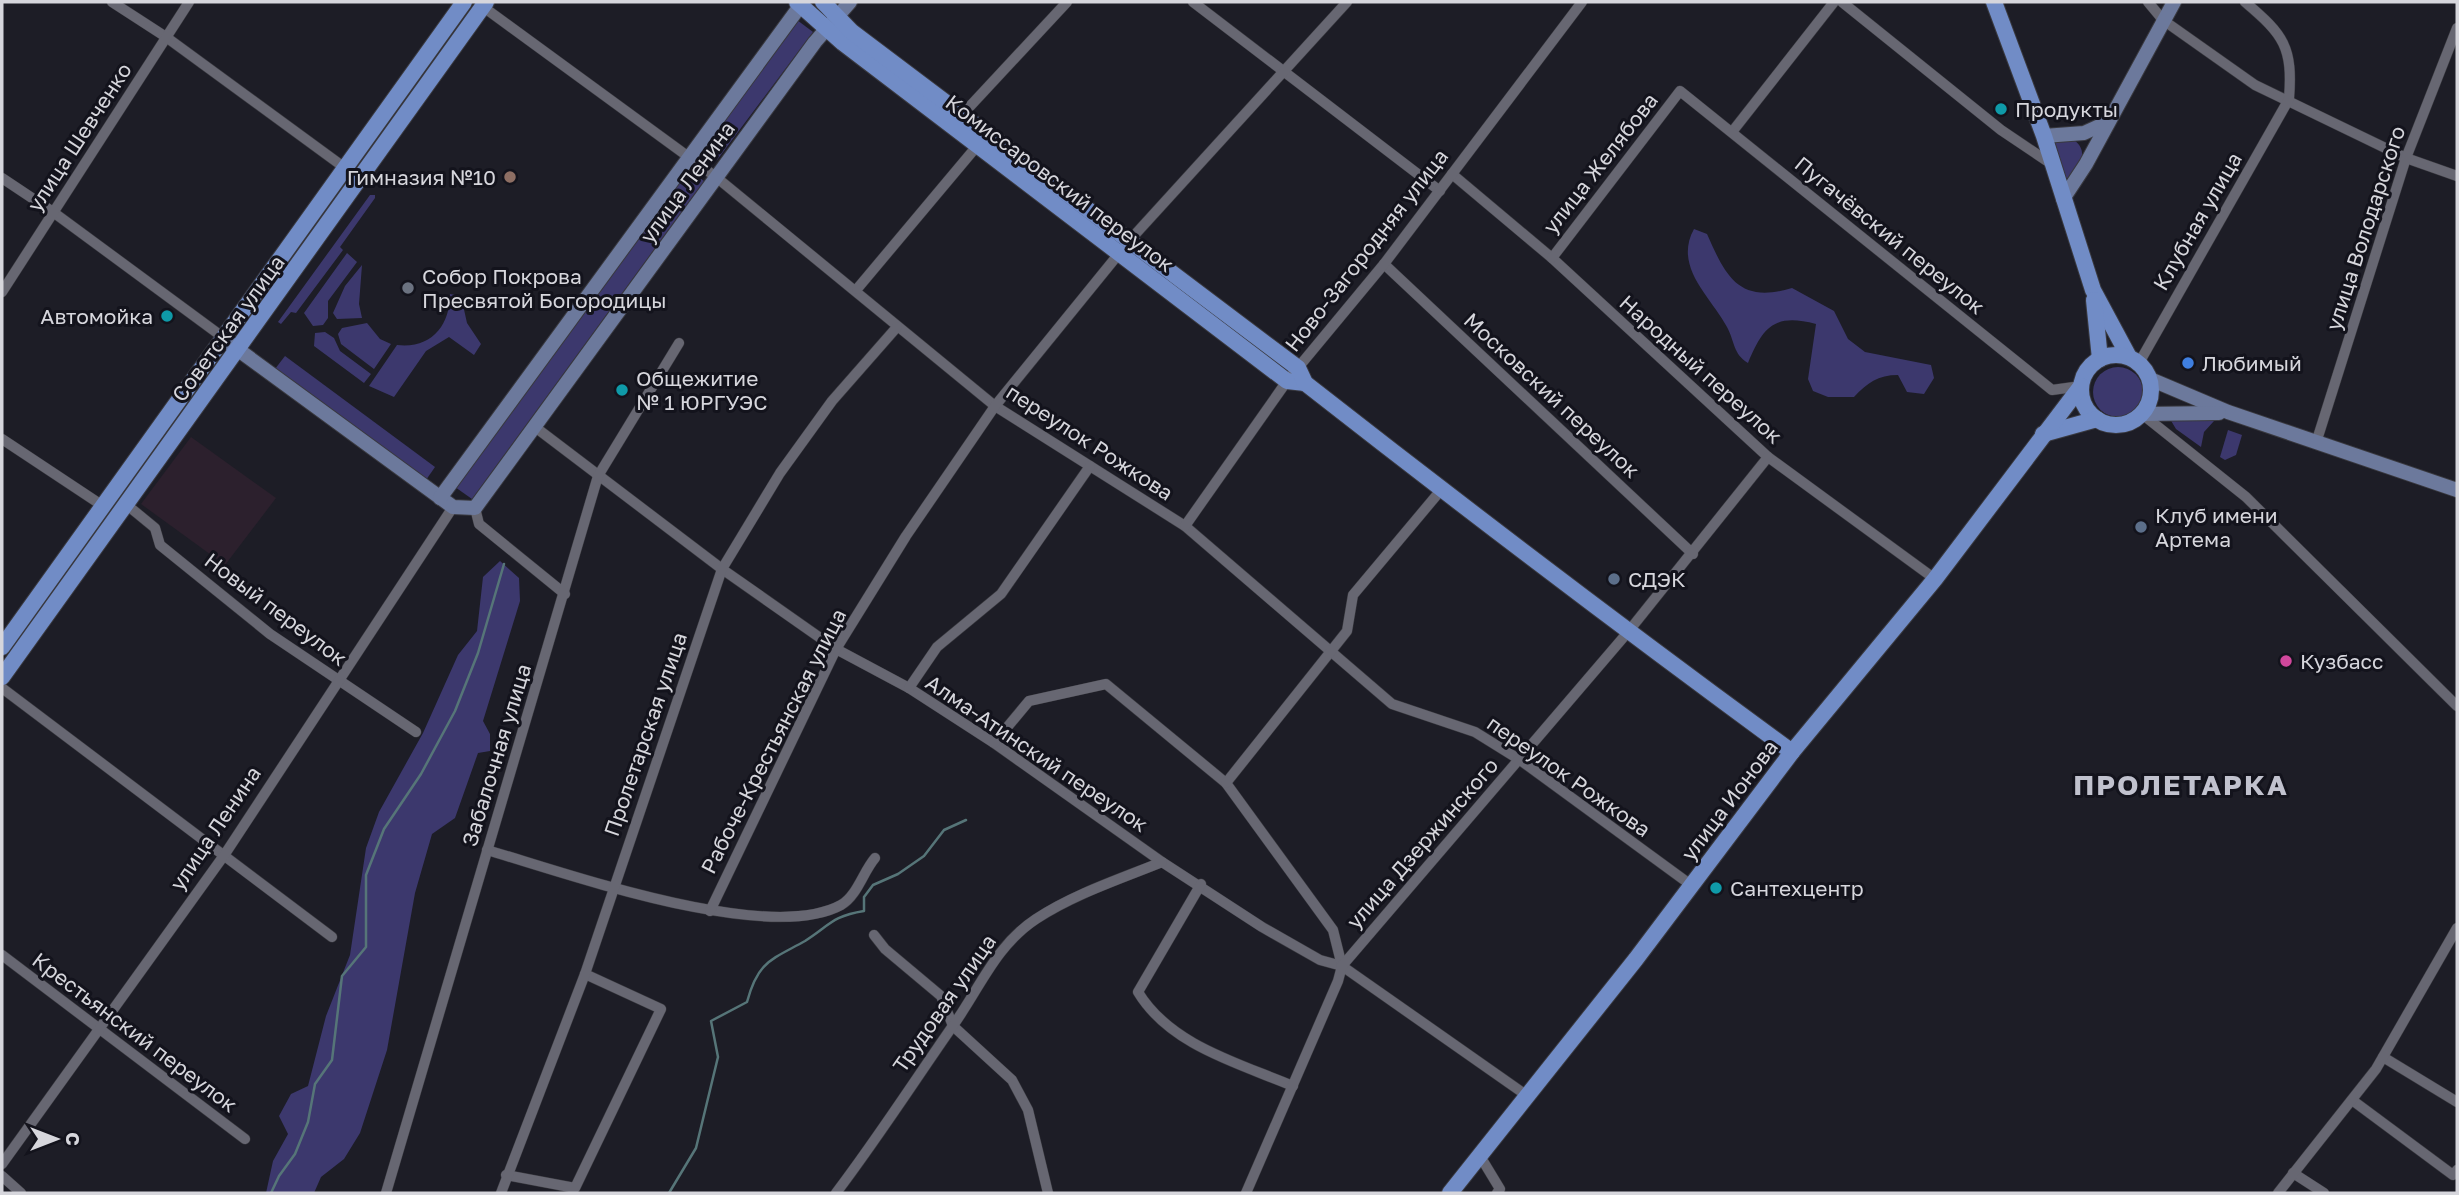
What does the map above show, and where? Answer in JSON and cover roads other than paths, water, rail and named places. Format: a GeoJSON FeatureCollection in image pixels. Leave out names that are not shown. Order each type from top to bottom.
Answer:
{"type":"FeatureCollection","features":[{"type":"Feature","properties":{"kind":"main road","name":"Советская улица"},"geometry":{"type":"LineString","coordinates":[[2,647],[464,2]]}},
{"type":"Feature","properties":{"kind":"main road","name":"Комиссаровский переулок"},"geometry":{"type":"LineString","coordinates":[[823,2],[843,43],[1130,240],[1298,368],[1305,383],[1441,490],[1792,752]]}},
{"type":"Feature","properties":{"kind":"main road","name":"улица Ленина"},"geometry":{"type":"LineString","coordinates":[[475,508],[716,177],[850,2]]}},
{"type":"Feature","properties":{"kind":"main road"},"geometry":{"type":"LineString","coordinates":[[1994,2],[2053,165],[2093,290],[2134,360],[2150,379],[2228,412],[2457,490]]}},
{"type":"Feature","properties":{"kind":"main road"},"geometry":{"type":"LineString","coordinates":[[2063,199],[2174,2]]}},
{"type":"Feature","properties":{"kind":"main road","name":"Комиссаровский переулок"},"geometry":{"type":"LineString","coordinates":[[800,3],[834,21]]}},
{"type":"Feature","properties":{"kind":"main road","name":"улица Ленина"},"geometry":{"type":"LineString","coordinates":[[440,498],[690,159],[800,3]]}},
{"type":"Feature","properties":{"kind":"main road","name":"Советская улица"},"geometry":{"type":"LineString","coordinates":[[2,677],[484,4]]}},
{"type":"Feature","properties":{"kind":"main road","name":"Комиссаровский переулок"},"geometry":{"type":"LineString","coordinates":[[957,121],[977,146],[1286,381]]}},
{"type":"Feature","properties":{"kind":"main road"},"geometry":{"type":"LineString","coordinates":[[2043,136],[2084,133],[2108,122]]}},
{"type":"Feature","properties":{"kind":"main road"},"geometry":{"type":"LineString","coordinates":[[2093,290],[2100,359]]}},
{"type":"Feature","properties":{"kind":"main road"},"geometry":{"type":"LineString","coordinates":[[224,338],[453,507],[475,508]]}},
{"type":"Feature","properties":{"kind":"main road"},"geometry":{"type":"LineString","coordinates":[[2134,360],[2110,355],[2100,359],[2085,373],[2081,386],[2087,410],[2097,419],[2121,425],[2142,414],[2228,412]]}},
{"type":"Feature","properties":{"kind":"main road"},"geometry":{"type":"LineString","coordinates":[[2142,414],[2148,404],[2150,379]]}},
{"type":"Feature","properties":{"kind":"main road"},"geometry":{"type":"LineString","coordinates":[[1286,381],[1305,383]]}},
{"type":"Feature","properties":{"kind":"main road","name":"улица Ионова"},"geometry":{"type":"LineString","coordinates":[[1450,1193],[1792,752],[1935,579],[2081,386]]}},
{"type":"Feature","properties":{"kind":"main road"},"geometry":{"type":"LineString","coordinates":[[2043,434],[2097,419]]}},
{"type":"Feature","properties":{"kind":"street"},"geometry":{"type":"LineString","coordinates":[[112,2],[166,37],[345,167]]}},
{"type":"Feature","properties":{"kind":"street","name":"улица Шевченко"},"geometry":{"type":"LineString","coordinates":[[2,292],[189,2]]}},
{"type":"Feature","properties":{"kind":"street"},"geometry":{"type":"LineString","coordinates":[[957,121],[1067,2]]}},
{"type":"Feature","properties":{"kind":"street"},"geometry":{"type":"LineString","coordinates":[[1193,2],[1440,191]]}},
{"type":"Feature","properties":{"kind":"street","name":"Рабоче-Крестьянская улица"},"geometry":{"type":"LineString","coordinates":[[710,911],[836,649],[906,536],[995,406],[1130,240],[1348,2]]}},
{"type":"Feature","properties":{"kind":"street","name":"Ново-Загородняя улица"},"geometry":{"type":"LineString","coordinates":[[1185,526],[1286,381],[1384,264],[1582,2]]}},
{"type":"Feature","properties":{"kind":"street"},"geometry":{"type":"LineString","coordinates":[[1732,132],[1834,2]]}},
{"type":"Feature","properties":{"kind":"street"},"geometry":{"type":"LineString","coordinates":[[1842,2],[2001,130],[2053,165]]}},
{"type":"Feature","properties":{"kind":"street"},"geometry":{"type":"LineString","coordinates":[[2148,2],[2163,20],[2255,85],[2289,99],[2406,158],[2457,176]]}},
{"type":"Feature","properties":{"kind":"street"},"geometry":{"type":"LineString","coordinates":[[2245,2],[2267,21],[2287,46],[2291,72],[2289,99]]}},
{"type":"Feature","properties":{"kind":"street","name":"переулок Рожкова"},"geometry":{"type":"LineString","coordinates":[[484,4],[716,177],[857,289],[897,327],[995,406],[1185,526],[1392,704],[1475,732],[1520,760],[1691,885]]}},
{"type":"Feature","properties":{"kind":"street","name":"улица Володарского"},"geometry":{"type":"LineString","coordinates":[[2316,443],[2406,158],[2457,28]]}},
{"type":"Feature","properties":{"kind":"street","name":"Пугачёвский переулок"},"geometry":{"type":"LineString","coordinates":[[1680,91],[2052,390],[2081,386]]}},
{"type":"Feature","properties":{"kind":"street","name":"улица Желябова"},"geometry":{"type":"LineString","coordinates":[[1552,258],[1680,91]]}},
{"type":"Feature","properties":{"kind":"street","name":"Клубная улица"},"geometry":{"type":"LineString","coordinates":[[2134,360],[2289,99]]}},
{"type":"Feature","properties":{"kind":"street"},"geometry":{"type":"LineString","coordinates":[[857,289],[977,146]]}},
{"type":"Feature","properties":{"kind":"street","name":"Народный переулок"},"geometry":{"type":"LineString","coordinates":[[1452,174],[1552,258],[1768,457],[1935,579]]}},
{"type":"Feature","properties":{"kind":"street"},"geometry":{"type":"LineString","coordinates":[[2,178],[53,212],[224,338]]}},
{"type":"Feature","properties":{"kind":"street","name":"Московский переулок"},"geometry":{"type":"LineString","coordinates":[[1384,264],[1693,554]]}},
{"type":"Feature","properties":{"kind":"street","name":"Пролетарская улица"},"geometry":{"type":"LineString","coordinates":[[501,1193],[585,974],[722,569],[788,462],[832,401],[897,327]]}},
{"type":"Feature","properties":{"kind":"street","name":"Забалочная улица"},"geometry":{"type":"LineString","coordinates":[[386,1193],[598,476],[678,343]]}},
{"type":"Feature","properties":{"kind":"street"},"geometry":{"type":"LineString","coordinates":[[2142,414],[2246,497],[2457,706]]}},
{"type":"Feature","properties":{"kind":"street","name":"Алма-Атинский переулок"},"geometry":{"type":"LineString","coordinates":[[536,426],[722,569],[836,649],[909,688],[994,743],[1162,862],[1201,884],[1262,927],[1321,960],[1342,966],[1526,1095]]}},
{"type":"Feature","properties":{"kind":"street"},"geometry":{"type":"LineString","coordinates":[[2,439],[103,506]]}},
{"type":"Feature","properties":{"kind":"street","name":"улица Дзержинского"},"geometry":{"type":"LineString","coordinates":[[1246,1193],[1342,966],[1628,632],[1768,457]]}},
{"type":"Feature","properties":{"kind":"street"},"geometry":{"type":"LineString","coordinates":[[909,688],[937,647],[1001,594],[1090,466]]}},
{"type":"Feature","properties":{"kind":"street"},"geometry":{"type":"LineString","coordinates":[[1226,783],[1347,631],[1353,595],[1441,490]]}},
{"type":"Feature","properties":{"kind":"street","name":"Новый переулок"},"geometry":{"type":"LineString","coordinates":[[127,505],[155,528],[160,545],[270,634],[416,732]]}},
{"type":"Feature","properties":{"kind":"street","name":"улица Ленина"},"geometry":{"type":"LineString","coordinates":[[2,1164],[225,854],[453,507]]}},
{"type":"Feature","properties":{"kind":"street"},"geometry":{"type":"LineString","coordinates":[[475,508],[478,524],[565,594]]}},
{"type":"Feature","properties":{"kind":"street"},"geometry":{"type":"LineString","coordinates":[[994,743],[1029,701],[1106,684],[1226,783],[1333,930],[1342,966]]}},
{"type":"Feature","properties":{"kind":"street"},"geometry":{"type":"LineString","coordinates":[[2,688],[332,937]]}},
{"type":"Feature","properties":{"kind":"street"},"geometry":{"type":"LineString","coordinates":[[487,850],[613,887],[710,911],[796,917],[827,910],[850,898],[875,858]]}},
{"type":"Feature","properties":{"kind":"street","name":"Трудовая улица"},"geometry":{"type":"LineString","coordinates":[[836,1193],[953,1026],[980,979],[1011,939],[1036,919],[1083,895],[1162,862]]}},
{"type":"Feature","properties":{"kind":"street"},"geometry":{"type":"LineString","coordinates":[[1201,884],[1138,992],[1148,1009],[1187,1040],[1293,1086]]}},
{"type":"Feature","properties":{"kind":"street"},"geometry":{"type":"LineString","coordinates":[[2278,1193],[2383,1057],[2456,931]]}},
{"type":"Feature","properties":{"kind":"street"},"geometry":{"type":"LineString","coordinates":[[874,935],[885,949],[941,996],[953,1026],[1012,1080],[1028,1110],[1048,1193]]}},
{"type":"Feature","properties":{"kind":"street","name":"Крестьянский переулок"},"geometry":{"type":"LineString","coordinates":[[2,954],[245,1139]]}},
{"type":"Feature","properties":{"kind":"street"},"geometry":{"type":"LineString","coordinates":[[506,1175],[575,1188],[661,1009],[585,974]]}},
{"type":"Feature","properties":{"kind":"street"},"geometry":{"type":"LineString","coordinates":[[2383,1057],[2457,1102]]}},
{"type":"Feature","properties":{"kind":"street"},"geometry":{"type":"LineString","coordinates":[[2352,1100],[2453,1175],[2457,1170]]}},
{"type":"Feature","properties":{"kind":"street"},"geometry":{"type":"LineString","coordinates":[[1480,1156],[1500,1189],[1497,1193]]}},
{"type":"Feature","properties":{"kind":"street"},"geometry":{"type":"LineString","coordinates":[[2293,1174],[2324,1193]]}},
{"type":"Feature","properties":{"kind":"street"},"geometry":{"type":"LineString","coordinates":[[2,1176],[21,1193]]}},
{"type":"Feature","properties":{"kind":"waterway"},"geometry":{"type":"LineString","coordinates":[[271,1193],[295,1154],[308,1122],[315,1084],[332,1060],[342,976],[366,947],[366,875],[384,829],[421,774],[455,711],[478,653],[504,564]]}},
{"type":"Feature","properties":{"kind":"waterway"},"geometry":{"type":"LineString","coordinates":[[669,1193],[696,1148],[718,1057],[711,1021],[747,1002],[756,978],[767,963],[832,922],[864,911],[864,897],[873,885],[898,874],[924,856],[944,830],[966,820]]}},
{"type":"Feature","properties":{"kind":"place","name":"Продукты"},"geometry":{"type":"Point","coordinates":[2001,109]}},
{"type":"Feature","properties":{"kind":"place","name":"Гимназия №10"},"geometry":{"type":"Point","coordinates":[510,177]}},
{"type":"Feature","properties":{"kind":"place","name":"Собор Покрова Пресвятой Богородицы"},"geometry":{"type":"Point","coordinates":[408,288]}},
{"type":"Feature","properties":{"kind":"place","name":"Автомойка"},"geometry":{"type":"Point","coordinates":[167,316]}},
{"type":"Feature","properties":{"kind":"place","name":"Любимый"},"geometry":{"type":"Point","coordinates":[2188,363]}},
{"type":"Feature","properties":{"kind":"place","name":"Общежитие № 1 ЮРГУЭС"},"geometry":{"type":"Point","coordinates":[622,390]}},
{"type":"Feature","properties":{"kind":"place","name":"Клуб имени Артема"},"geometry":{"type":"Point","coordinates":[2141,527]}},
{"type":"Feature","properties":{"kind":"place","name":"СДЭК"},"geometry":{"type":"Point","coordinates":[1614,579]}},
{"type":"Feature","properties":{"kind":"place","name":"Кузбасс"},"geometry":{"type":"Point","coordinates":[2286,661]}},
{"type":"Feature","properties":{"kind":"place","name":"Сантехцентр"},"geometry":{"type":"Point","coordinates":[1716,888]}},
{"type":"Feature","properties":{"kind":"district","name":"ПРОЛЕТАРКА"},"geometry":{"type":"Point","coordinates":[2181,784]}}]}
